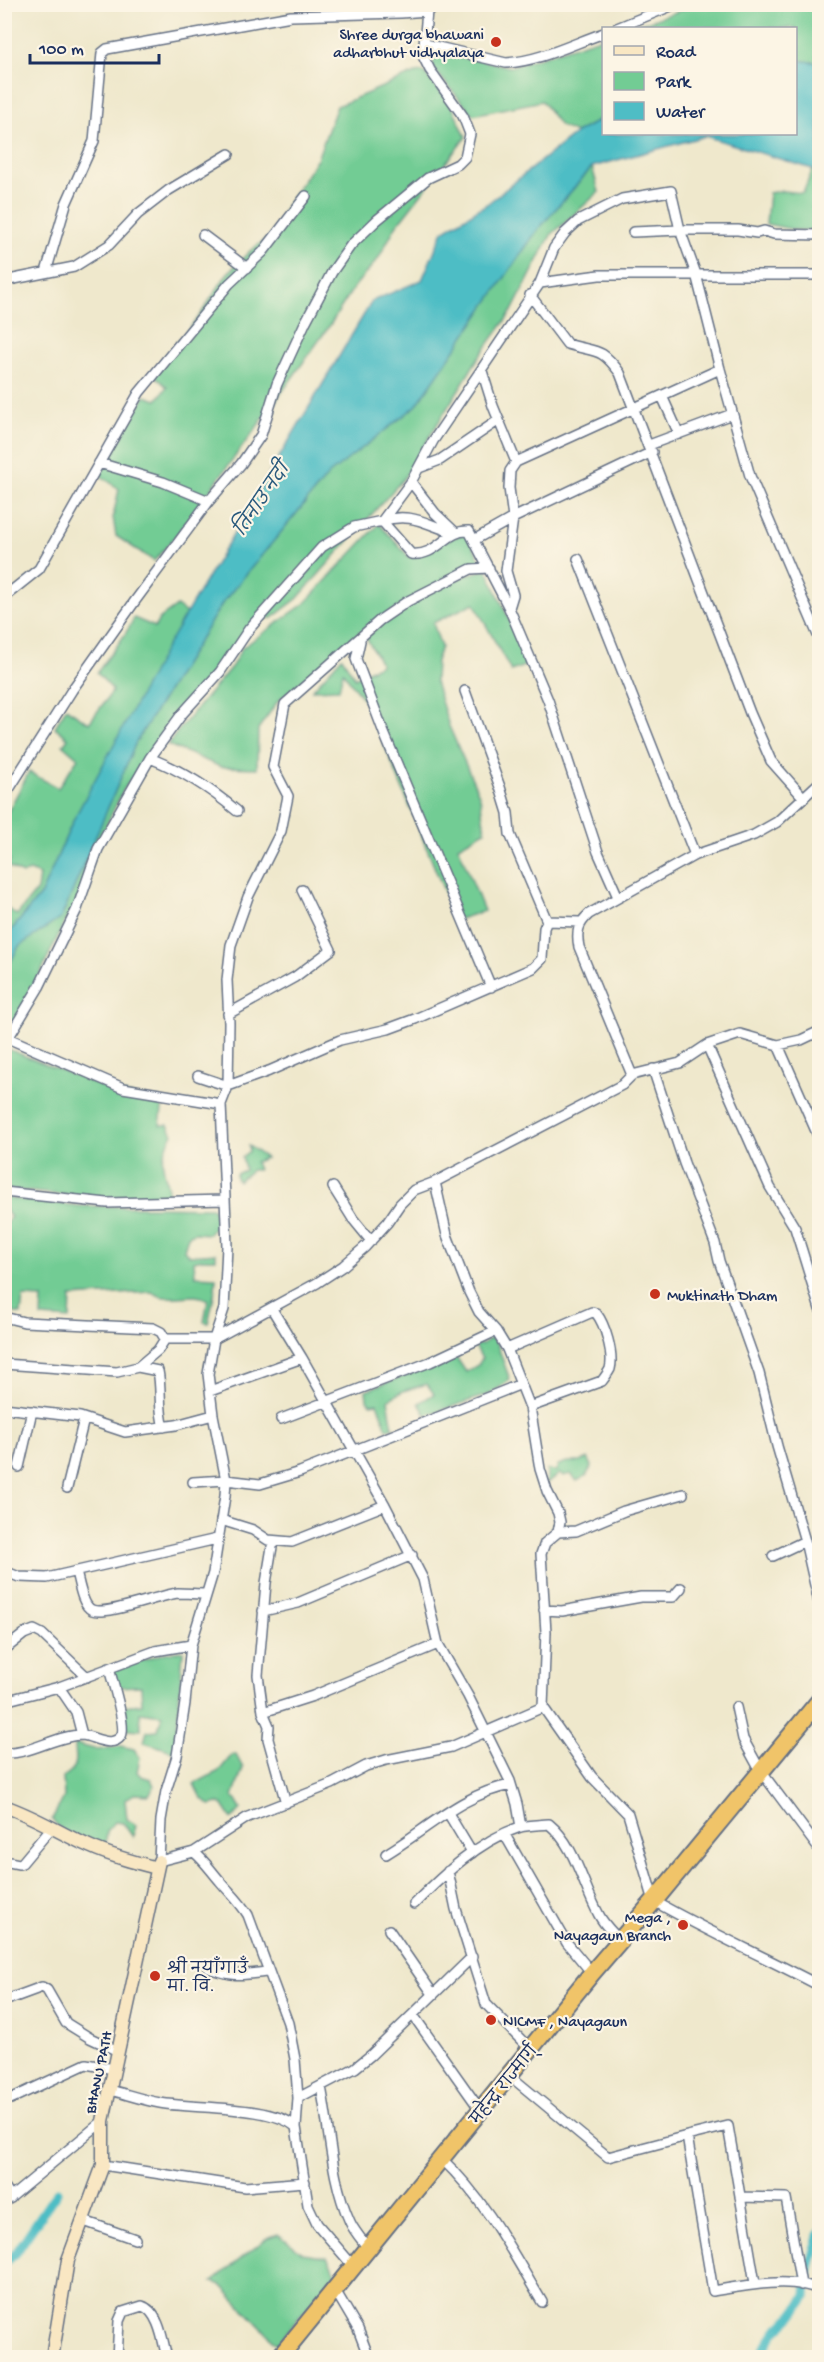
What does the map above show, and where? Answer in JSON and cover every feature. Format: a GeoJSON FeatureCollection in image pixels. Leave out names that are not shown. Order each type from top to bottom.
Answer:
{"type":"FeatureCollection","features":[{"type":"Feature","properties":{"kind":"highway","name":"महेन्द्र राज्मार्ग्"},"geometry":{"type":"LineString","coordinates":[[279,2358],[592,1973],[819,1700]]}},
{"type":"Feature","properties":{"kind":"street"},"geometry":{"type":"LineString","coordinates":[[46,272],[66,204],[94,141],[104,51],[291,16],[401,9],[427,11],[440,4]]}},
{"type":"Feature","properties":{"kind":"street"},"geometry":{"type":"LineString","coordinates":[[619,27],[676,4]]}},
{"type":"Feature","properties":{"kind":"street"},"geometry":{"type":"LineString","coordinates":[[4,797],[72,690],[209,501],[241,464],[261,435],[277,384],[305,323],[332,272],[351,245],[428,178],[458,164],[465,157],[470,134],[463,116],[430,70],[423,56],[427,11]]}},
{"type":"Feature","properties":{"kind":"street"},"geometry":{"type":"LineString","coordinates":[[425,44],[506,63],[531,59],[602,33]]}},
{"type":"Feature","properties":{"kind":"street"},"geometry":{"type":"LineString","coordinates":[[4,281],[74,267],[90,258],[109,245],[138,214],[169,190],[229,154]]}},
{"type":"Feature","properties":{"kind":"street"},"geometry":{"type":"LineString","coordinates":[[382,521],[411,482],[433,441],[540,283],[554,248],[565,233],[578,221],[622,200],[671,191],[680,230],[696,274],[750,476],[819,640]]}},
{"type":"Feature","properties":{"kind":"street"},"geometry":{"type":"LineString","coordinates":[[4,597],[39,569],[139,393],[229,284],[262,252],[306,196]]}},
{"type":"Feature","properties":{"kind":"street"},"geometry":{"type":"LineString","coordinates":[[633,232],[680,230],[819,235]]}},
{"type":"Feature","properties":{"kind":"street"},"geometry":{"type":"LineString","coordinates":[[203,235],[247,267]]}},
{"type":"Feature","properties":{"kind":"street"},"geometry":{"type":"LineString","coordinates":[[540,283],[600,275],[614,277],[696,274],[819,275]]}},
{"type":"Feature","properties":{"kind":"street"},"geometry":{"type":"LineString","coordinates":[[530,295],[567,344],[595,349],[607,355],[620,373],[750,713],[771,761],[804,798]]}},
{"type":"Feature","properties":{"kind":"street"},"geometry":{"type":"LineString","coordinates":[[509,608],[513,595],[506,571],[513,518],[509,488],[510,471],[516,462],[720,369]]}},
{"type":"Feature","properties":{"kind":"street"},"geometry":{"type":"LineString","coordinates":[[482,371],[516,462]]}},
{"type":"Feature","properties":{"kind":"street"},"geometry":{"type":"LineString","coordinates":[[662,396],[679,434]]}},
{"type":"Feature","properties":{"kind":"street"},"geometry":{"type":"LineString","coordinates":[[474,540],[650,448],[679,434],[732,414]]}},
{"type":"Feature","properties":{"kind":"street"},"geometry":{"type":"LineString","coordinates":[[419,468],[440,460],[499,420]]}},
{"type":"Feature","properties":{"kind":"street"},"geometry":{"type":"LineString","coordinates":[[99,464],[163,482],[209,501]]}},
{"type":"Feature","properties":{"kind":"street"},"geometry":{"type":"LineString","coordinates":[[411,482],[435,513],[456,532]]}},
{"type":"Feature","properties":{"kind":"street"},"geometry":{"type":"LineString","coordinates":[[222,1104],[123,1088],[7,1042],[39,987],[77,909],[98,849],[150,758],[182,714],[220,672],[249,629],[322,547],[354,527],[396,516],[414,518],[435,528],[456,532],[469,531],[509,608],[548,700],[592,833],[618,897]]}},
{"type":"Feature","properties":{"kind":"street"},"geometry":{"type":"LineString","coordinates":[[382,521],[411,554],[420,555],[429,552],[456,532]]}},
{"type":"Feature","properties":{"kind":"street"},"geometry":{"type":"LineString","coordinates":[[578,559],[695,855]]}},
{"type":"Feature","properties":{"kind":"street"},"geometry":{"type":"LineString","coordinates":[[158,1865],[161,1820],[166,1791],[177,1756],[191,1645],[216,1556],[226,1480],[208,1374],[214,1339],[224,1309],[225,1289],[227,1246],[222,1104],[228,1086],[227,980],[231,945],[248,897],[281,831],[288,796],[273,767],[285,704],[380,620],[408,601],[471,569],[489,568]]}},
{"type":"Feature","properties":{"kind":"street"},"geometry":{"type":"LineString","coordinates":[[360,639],[356,659],[491,987]]}},
{"type":"Feature","properties":{"kind":"street"},"geometry":{"type":"LineString","coordinates":[[819,689],[819,694]]}},
{"type":"Feature","properties":{"kind":"street"},"geometry":{"type":"LineString","coordinates":[[198,1076],[228,1086],[340,1040],[388,1029],[533,968],[542,959],[544,928],[547,921],[510,834],[508,813],[503,796],[465,691]]}},
{"type":"Feature","properties":{"kind":"street"},"geometry":{"type":"LineString","coordinates":[[150,758],[170,766],[214,791],[237,811]]}},
{"type":"Feature","properties":{"kind":"street"},"geometry":{"type":"LineString","coordinates":[[632,1075],[579,946],[576,934],[580,922],[618,897],[695,855],[754,835],[777,822],[819,782]]}},
{"type":"Feature","properties":{"kind":"street"},"geometry":{"type":"LineString","coordinates":[[228,1014],[295,977],[331,950],[302,890]]}},
{"type":"Feature","properties":{"kind":"street"},"geometry":{"type":"LineString","coordinates":[[547,921],[580,922]]}},
{"type":"Feature","properties":{"kind":"street"},"geometry":{"type":"LineString","coordinates":[[165,1340],[214,1339],[272,1309],[343,1266],[371,1241],[414,1190],[435,1182],[622,1085],[632,1075],[653,1068],[680,1064],[707,1046],[740,1034],[778,1045],[801,1040],[819,1031]]}},
{"type":"Feature","properties":{"kind":"street"},"geometry":{"type":"LineString","coordinates":[[778,1045],[819,1140]]}},
{"type":"Feature","properties":{"kind":"street"},"geometry":{"type":"LineString","coordinates":[[707,1046],[770,1187],[795,1228],[819,1309]]}},
{"type":"Feature","properties":{"kind":"street"},"geometry":{"type":"LineString","coordinates":[[653,1068],[684,1163],[715,1243],[719,1261],[759,1373],[777,1446],[805,1541],[819,1607]]}},
{"type":"Feature","properties":{"kind":"street"},"geometry":{"type":"LineString","coordinates":[[435,1182],[447,1235],[469,1292],[479,1311],[496,1330],[507,1349],[530,1407],[540,1469],[547,1491],[558,1513],[560,1522],[558,1532]]}},
{"type":"Feature","properties":{"kind":"street"},"geometry":{"type":"LineString","coordinates":[[333,1188],[371,1241]]}},
{"type":"Feature","properties":{"kind":"street"},"geometry":{"type":"LineString","coordinates":[[4,1192],[107,1203],[224,1200]]}},
{"type":"Feature","properties":{"kind":"street"},"geometry":{"type":"LineString","coordinates":[[272,1309],[302,1358],[412,1555],[423,1579],[438,1644],[487,1732],[511,1785],[521,1827]]}},
{"type":"Feature","properties":{"kind":"street"},"geometry":{"type":"LineString","coordinates":[[507,1349],[592,1312],[597,1313],[604,1322],[611,1360],[609,1371],[602,1381],[530,1407]]}},
{"type":"Feature","properties":{"kind":"street"},"geometry":{"type":"LineString","coordinates":[[4,1317],[24,1322],[153,1328],[161,1332],[165,1340]]}},
{"type":"Feature","properties":{"kind":"street"},"geometry":{"type":"LineString","coordinates":[[280,1419],[430,1362],[496,1330]]}},
{"type":"Feature","properties":{"kind":"street"},"geometry":{"type":"LineString","coordinates":[[138,1367],[158,1350],[165,1340]]}},
{"type":"Feature","properties":{"kind":"street"},"geometry":{"type":"LineString","coordinates":[[158,1350],[158,1371],[161,1384],[160,1415],[164,1427]]}},
{"type":"Feature","properties":{"kind":"street"},"geometry":{"type":"LineString","coordinates":[[210,1391],[302,1358]]}},
{"type":"Feature","properties":{"kind":"street"},"geometry":{"type":"LineString","coordinates":[[4,1364],[117,1372],[138,1367],[158,1371]]}},
{"type":"Feature","properties":{"kind":"street"},"geometry":{"type":"LineString","coordinates":[[193,1482],[226,1480],[260,1484],[300,1472],[521,1384]]}},
{"type":"Feature","properties":{"kind":"street"},"geometry":{"type":"LineString","coordinates":[[4,1408],[84,1419],[125,1432],[164,1427],[213,1414]]}},
{"type":"Feature","properties":{"kind":"street"},"geometry":{"type":"LineString","coordinates":[[19,1467],[32,1411]]}},
{"type":"Feature","properties":{"kind":"street"},"geometry":{"type":"LineString","coordinates":[[67,1488],[84,1419]]}},
{"type":"Feature","properties":{"kind":"street"},"geometry":{"type":"LineString","coordinates":[[683,1494],[624,1510],[576,1531],[558,1532],[545,1543],[541,1554],[546,1632],[543,1707],[592,1777],[628,1814],[654,1901],[819,1986]]}},
{"type":"Feature","properties":{"kind":"street"},"geometry":{"type":"LineString","coordinates":[[221,1520],[246,1527],[273,1541],[292,1542],[385,1505]]}},
{"type":"Feature","properties":{"kind":"street"},"geometry":{"type":"LineString","coordinates":[[4,1571],[19,1577],[37,1578],[76,1572],[217,1539]]}},
{"type":"Feature","properties":{"kind":"street"},"geometry":{"type":"LineString","coordinates":[[273,1541],[263,1611],[258,1676],[263,1712],[269,1726],[268,1739],[286,1803]]}},
{"type":"Feature","properties":{"kind":"street"},"geometry":{"type":"LineString","coordinates":[[773,1556],[805,1541]]}},
{"type":"Feature","properties":{"kind":"street"},"geometry":{"type":"LineString","coordinates":[[263,1611],[298,1602],[412,1555]]}},
{"type":"Feature","properties":{"kind":"street"},"geometry":{"type":"LineString","coordinates":[[76,1572],[83,1597],[88,1607],[93,1610],[105,1610],[178,1593],[206,1594]]}},
{"type":"Feature","properties":{"kind":"street"},"geometry":{"type":"LineString","coordinates":[[544,1610],[562,1611],[641,1597],[673,1597],[681,1588]]}},
{"type":"Feature","properties":{"kind":"street"},"geometry":{"type":"LineString","coordinates":[[4,1650],[24,1634],[34,1630],[42,1634],[87,1677]]}},
{"type":"Feature","properties":{"kind":"street"},"geometry":{"type":"LineString","coordinates":[[263,1712],[313,1696],[438,1644]]}},
{"type":"Feature","properties":{"kind":"street"},"geometry":{"type":"LineString","coordinates":[[4,1701],[59,1687],[155,1651],[191,1645]]}},
{"type":"Feature","properties":{"kind":"street"},"geometry":{"type":"LineString","coordinates":[[4,1754],[82,1735],[114,1742],[121,1737],[123,1732],[109,1668]]}},
{"type":"Feature","properties":{"kind":"street"},"geometry":{"type":"LineString","coordinates":[[59,1687],[76,1712],[82,1735]]}},
{"type":"Feature","properties":{"kind":"street"},"geometry":{"type":"LineString","coordinates":[[4,1806],[89,1846],[121,1858],[158,1865],[194,1852],[248,1817],[332,1784],[366,1766],[451,1747],[543,1707]]}},
{"type":"Feature","properties":{"kind":"street"},"geometry":{"type":"LineString","coordinates":[[736,1707],[743,1739],[760,1770],[819,1851]]}},
{"type":"Feature","properties":{"kind":"street"},"geometry":{"type":"LineString","coordinates":[[386,1854],[469,1800],[500,1787],[511,1785]]}},
{"type":"Feature","properties":{"kind":"street"},"geometry":{"type":"LineString","coordinates":[[448,1813],[472,1853]]}},
{"type":"Feature","properties":{"kind":"street"},"geometry":{"type":"LineString","coordinates":[[414,1904],[448,1871],[472,1853],[521,1827],[549,1824],[557,1831],[599,1917],[620,1941]]}},
{"type":"Feature","properties":{"kind":"street"},"geometry":{"type":"LineString","coordinates":[[4,1861],[22,1863],[52,1827]]}},
{"type":"Feature","properties":{"kind":"street"},"geometry":{"type":"LineString","coordinates":[[504,1835],[567,1943],[592,1973]]}},
{"type":"Feature","properties":{"kind":"street"},"geometry":{"type":"LineString","coordinates":[[194,1852],[205,1861],[219,1880],[241,1902],[248,1915],[267,1972],[288,2024],[295,2059],[298,2098],[296,2127],[308,2205],[317,2224],[354,2267]]}},
{"type":"Feature","properties":{"kind":"street","name":"BHANU PATH"},"geometry":{"type":"LineString","coordinates":[[52,2358],[68,2260],[103,2165],[103,2121],[158,1865]]}},
{"type":"Feature","properties":{"kind":"street"},"geometry":{"type":"LineString","coordinates":[[448,1871],[456,1909],[486,2004],[531,2050]]}},
{"type":"Feature","properties":{"kind":"street"},"geometry":{"type":"LineString","coordinates":[[389,1930],[433,1994]]}},
{"type":"Feature","properties":{"kind":"street"},"geometry":{"type":"LineString","coordinates":[[298,2098],[355,2068],[472,1957]]}},
{"type":"Feature","properties":{"kind":"street"},"geometry":{"type":"LineString","coordinates":[[209,1968],[238,1976],[267,1972]]}},
{"type":"Feature","properties":{"kind":"street"},"geometry":{"type":"LineString","coordinates":[[4,2001],[42,1988],[47,1990],[66,2023],[90,2038],[118,2051]]}},
{"type":"Feature","properties":{"kind":"street"},"geometry":{"type":"LineString","coordinates":[[413,2015],[481,2111]]}},
{"type":"Feature","properties":{"kind":"street"},"geometry":{"type":"LineString","coordinates":[[4,2102],[86,2064],[114,2069]]}},
{"type":"Feature","properties":{"kind":"street"},"geometry":{"type":"LineString","coordinates":[[509,2075],[608,2157],[728,2126],[755,2283]]}},
{"type":"Feature","properties":{"kind":"street"},"geometry":{"type":"LineString","coordinates":[[321,2087],[339,2187],[350,2224],[368,2248]]}},
{"type":"Feature","properties":{"kind":"street"},"geometry":{"type":"LineString","coordinates":[[110,2090],[160,2103],[270,2115],[288,2120],[296,2127]]}},
{"type":"Feature","properties":{"kind":"street"},"geometry":{"type":"LineString","coordinates":[[4,2187],[8,2200],[103,2121]]}},
{"type":"Feature","properties":{"kind":"street"},"geometry":{"type":"LineString","coordinates":[[687,2136],[712,2291],[755,2283],[804,2285],[819,2290]]}},
{"type":"Feature","properties":{"kind":"street"},"geometry":{"type":"LineString","coordinates":[[442,2159],[466,2182],[494,2220],[542,2302]]}},
{"type":"Feature","properties":{"kind":"street"},"geometry":{"type":"LineString","coordinates":[[103,2165],[245,2187],[305,2182]]}},
{"type":"Feature","properties":{"kind":"street"},"geometry":{"type":"LineString","coordinates":[[740,2197],[786,2198],[804,2285]]}},
{"type":"Feature","properties":{"kind":"street"},"geometry":{"type":"LineString","coordinates":[[84,2221],[135,2239]]}},
{"type":"Feature","properties":{"kind":"street"},"geometry":{"type":"LineString","coordinates":[[335,2290],[358,2329],[369,2358]]}},
{"type":"Feature","properties":{"kind":"street"},"geometry":{"type":"LineString","coordinates":[[117,2358],[119,2321],[123,2313],[142,2306],[152,2311],[156,2319],[167,2358]]}},
{"type":"Feature","properties":{"kind":"green space"},"geometry":{"type":"Polygon","coordinates":[[[697,5],[819,5],[819,63],[797,60],[797,27],[631,27],[697,5]]]}},
{"type":"Feature","properties":{"kind":"green space"},"geometry":{"type":"Polygon","coordinates":[[[602,37],[602,119],[576,133],[560,126],[542,101],[473,115],[433,68],[434,55],[480,60],[510,67],[602,37]]]}},
{"type":"Feature","properties":{"kind":"green space"},"geometry":{"type":"Polygon","coordinates":[[[423,72],[450,102],[466,137],[396,226],[378,259],[354,287],[330,325],[254,431],[178,533],[154,561],[116,536],[113,517],[119,489],[100,475],[145,396],[157,400],[167,387],[152,373],[200,315],[227,274],[251,250],[272,235],[284,210],[317,159],[337,106],[415,73],[423,72]]]}},
{"type":"Feature","properties":{"kind":"green space"},"geometry":{"type":"Polygon","coordinates":[[[592,167],[599,192],[551,235],[512,311],[477,360],[404,478],[297,599],[272,618],[259,619],[168,725],[122,792],[105,828],[74,910],[65,921],[36,983],[5,1037],[5,972],[19,946],[61,918],[136,742],[223,602],[329,474],[416,406],[536,232],[592,167]]]}},
{"type":"Feature","properties":{"kind":"green space"},"geometry":{"type":"Polygon","coordinates":[[[813,169],[819,171],[819,231],[796,230],[766,224],[769,193],[782,191],[803,193],[813,169]]]}},
{"type":"Feature","properties":{"kind":"green space"},"geometry":{"type":"Polygon","coordinates":[[[379,524],[409,557],[466,532],[481,562],[373,622],[278,701],[258,729],[257,768],[221,767],[168,745],[232,666],[242,648],[304,604],[379,524]]]}},
{"type":"Feature","properties":{"kind":"green space"},"geometry":{"type":"Polygon","coordinates":[[[487,570],[529,664],[511,671],[474,603],[433,623],[441,647],[436,661],[435,682],[449,726],[480,797],[485,831],[458,846],[484,911],[456,920],[369,707],[343,672],[339,689],[312,690],[342,657],[355,678],[381,664],[366,637],[377,627],[441,587],[473,573],[487,570]]]}},
{"type":"Feature","properties":{"kind":"green space"},"geometry":{"type":"Polygon","coordinates":[[[177,606],[186,613],[74,819],[41,894],[5,938],[5,907],[17,915],[37,890],[39,875],[30,871],[22,874],[7,866],[10,860],[5,857],[4,819],[29,772],[58,788],[78,758],[63,745],[68,738],[55,727],[66,708],[89,723],[112,692],[112,689],[97,673],[134,618],[155,627],[159,619],[177,606]]]}},
{"type":"Feature","properties":{"kind":"green space"},"geometry":{"type":"Polygon","coordinates":[[[5,1048],[113,1091],[163,1102],[160,1125],[168,1125],[173,1134],[163,1160],[169,1198],[131,1202],[5,1189],[5,1048]]]}},
{"type":"Feature","properties":{"kind":"green space"},"geometry":{"type":"Polygon","coordinates":[[[249,1146],[266,1158],[255,1162],[258,1170],[252,1170],[238,1181],[236,1174],[245,1170],[242,1157],[249,1151],[249,1146]]]}},
{"type":"Feature","properties":{"kind":"green space"},"geometry":{"type":"Polygon","coordinates":[[[5,1198],[80,1206],[213,1208],[215,1222],[212,1231],[209,1234],[194,1233],[188,1236],[184,1250],[189,1255],[216,1253],[216,1259],[194,1261],[195,1276],[216,1277],[208,1323],[204,1322],[208,1300],[194,1296],[159,1296],[152,1292],[71,1297],[70,1319],[41,1317],[42,1298],[23,1297],[21,1314],[8,1312],[12,1295],[5,1292],[4,1228],[11,1216],[5,1210],[5,1198]]]}},
{"type":"Feature","properties":{"kind":"green space"},"geometry":{"type":"Polygon","coordinates":[[[491,1338],[497,1344],[510,1380],[490,1394],[426,1415],[419,1403],[434,1394],[427,1384],[403,1391],[388,1400],[393,1428],[387,1429],[377,1403],[371,1404],[367,1400],[366,1390],[456,1357],[466,1372],[478,1365],[482,1359],[475,1345],[482,1344],[491,1338]]]}},
{"type":"Feature","properties":{"kind":"green space"},"geometry":{"type":"Polygon","coordinates":[[[588,1458],[592,1466],[586,1476],[577,1481],[571,1474],[563,1476],[560,1474],[547,1483],[547,1470],[556,1471],[558,1465],[580,1462],[588,1458]]]}},
{"type":"Feature","properties":{"kind":"green space"},"geometry":{"type":"Polygon","coordinates":[[[183,1651],[175,1752],[144,1742],[147,1731],[158,1730],[162,1715],[140,1712],[141,1730],[126,1729],[123,1706],[142,1704],[141,1686],[117,1687],[113,1670],[165,1653],[183,1651]]]}},
{"type":"Feature","properties":{"kind":"green space"},"geometry":{"type":"Polygon","coordinates":[[[75,1744],[98,1750],[120,1746],[134,1749],[140,1758],[137,1772],[151,1779],[154,1786],[149,1795],[134,1794],[125,1800],[127,1819],[136,1825],[133,1837],[123,1823],[115,1822],[107,1831],[105,1849],[61,1830],[52,1819],[64,1797],[63,1777],[75,1766],[75,1744]]]}},
{"type":"Feature","properties":{"kind":"green space"},"geometry":{"type":"Polygon","coordinates":[[[232,1755],[236,1755],[243,1768],[233,1796],[241,1809],[232,1819],[223,1805],[218,1803],[210,1805],[201,1798],[194,1784],[219,1771],[232,1755]]]}},
{"type":"Feature","properties":{"kind":"green space"},"geometry":{"type":"Polygon","coordinates":[[[278,2234],[303,2253],[327,2257],[336,2273],[277,2344],[221,2285],[212,2282],[267,2238],[278,2234]]]}},
{"type":"Feature","properties":{"kind":"water","name":"तिनाउ नदी"},"geometry":{"type":"Polygon","coordinates":[[[797,60],[819,63],[819,171],[705,136],[592,167],[536,232],[416,406],[329,474],[223,602],[136,742],[61,918],[19,946],[5,972],[5,938],[41,894],[74,819],[165,649],[372,301],[422,280],[443,231],[487,204],[576,133],[602,119],[602,135],[797,135],[797,60]]]}},
{"type":"Feature","properties":{"kind":"waterway"},"geometry":{"type":"LineString","coordinates":[[4,2264],[16,2253],[57,2192]]}},
{"type":"Feature","properties":{"kind":"waterway"},"geometry":{"type":"LineString","coordinates":[[758,2358],[776,2331],[792,2316],[806,2297],[807,2279],[820,2232]]}},
{"type":"Feature","properties":{"kind":"place","name":"Shree durga bhawani adharbhut vidhyalaya"},"geometry":{"type":"Point","coordinates":[496,42]}},
{"type":"Feature","properties":{"kind":"place","name":"Muktinath Dham"},"geometry":{"type":"Point","coordinates":[655,1294]}},
{"type":"Feature","properties":{"kind":"place","name":"Mega , Nayagaun Branch"},"geometry":{"type":"Point","coordinates":[683,1925]}},
{"type":"Feature","properties":{"kind":"place","name":"श्री नयाँगाउँ मा. वि."},"geometry":{"type":"Point","coordinates":[155,1976]}},
{"type":"Feature","properties":{"kind":"place","name":"NICMF , Nayagaun"},"geometry":{"type":"Point","coordinates":[491,2020]}}]}
